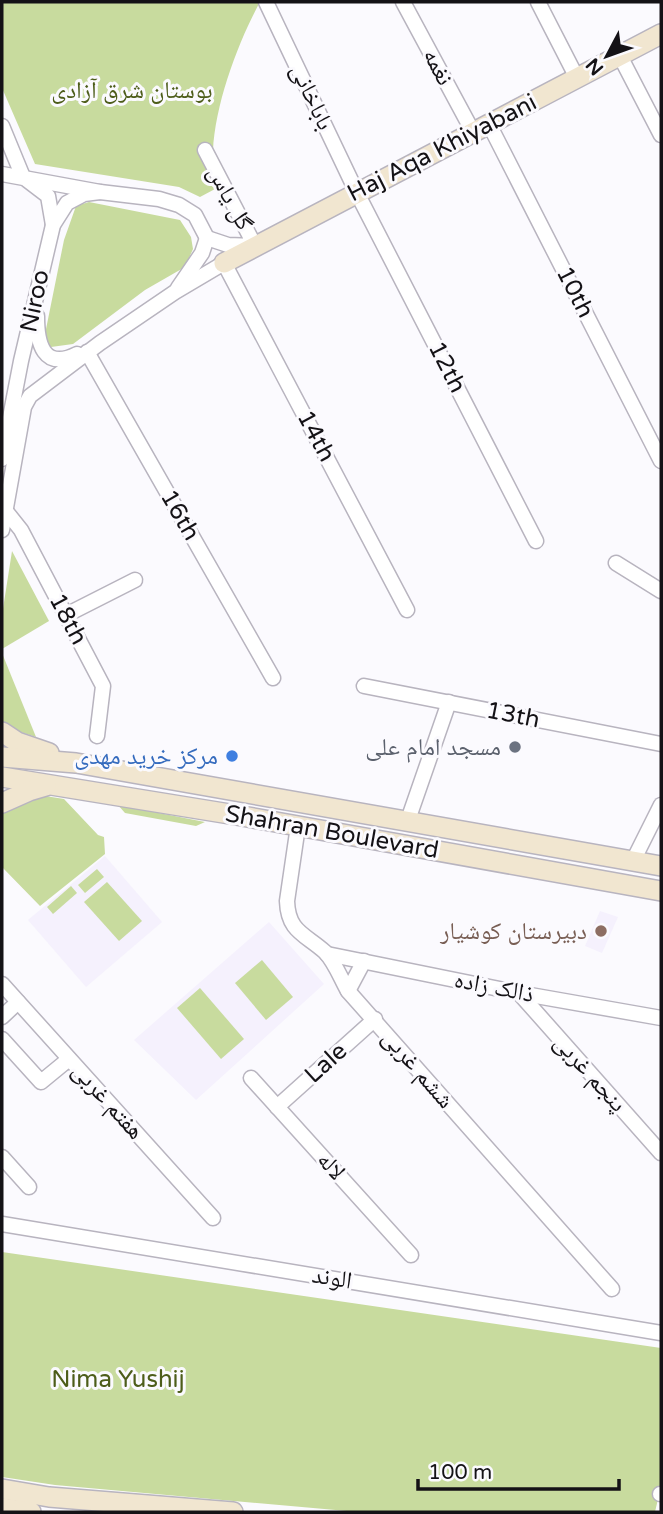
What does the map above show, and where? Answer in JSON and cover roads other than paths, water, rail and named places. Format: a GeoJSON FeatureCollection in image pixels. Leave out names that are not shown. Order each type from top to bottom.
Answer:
{"type":"FeatureCollection","features":[{"type":"Feature","properties":{"kind":"street","name":"باباخانی"},"geometry":{"type":"LineString","coordinates":[[266,2],[357,192]]}},
{"type":"Feature","properties":{"kind":"street","name":"نغمه"},"geometry":{"type":"LineString","coordinates":[[403,2],[481,128]]}},
{"type":"Feature","properties":{"kind":"street"},"geometry":{"type":"LineString","coordinates":[[538,2],[577,78]]}},
{"type":"Feature","properties":{"kind":"street","name":"Haj Aqa Khiyabani"},"geometry":{"type":"LineString","coordinates":[[224,263],[661,34]]}},
{"type":"Feature","properties":{"kind":"street"},"geometry":{"type":"LineString","coordinates":[[620,56],[661,135]]}},
{"type":"Feature","properties":{"kind":"street"},"geometry":{"type":"LineString","coordinates":[[2,126],[23,177]]}},
{"type":"Feature","properties":{"kind":"street","name":"10th"},"geometry":{"type":"LineString","coordinates":[[481,128],[661,461]]}},
{"type":"Feature","properties":{"kind":"street","name":"گل یاس"},"geometry":{"type":"LineString","coordinates":[[205,150],[255,246]]}},
{"type":"Feature","properties":{"kind":"street","name":"Niroo"},"geometry":{"type":"LineString","coordinates":[[2,174],[100,192],[159,199],[179,205],[195,215],[207,238]]}},
{"type":"Feature","properties":{"kind":"street","name":"Niroo"},"geometry":{"type":"LineString","coordinates":[[23,177],[48,196],[53,225]]}},
{"type":"Feature","properties":{"kind":"street","name":"Niroo"},"geometry":{"type":"LineString","coordinates":[[2,459],[53,225],[67,203],[84,194],[100,192]]}},
{"type":"Feature","properties":{"kind":"street","name":"12th"},"geometry":{"type":"LineString","coordinates":[[357,192],[536,541]]}},
{"type":"Feature","properties":{"kind":"street"},"geometry":{"type":"LineString","coordinates":[[175,292],[202,253],[207,238],[228,245],[255,246]]}},
{"type":"Feature","properties":{"kind":"street"},"geometry":{"type":"LineString","coordinates":[[2,530],[24,407],[30,396],[100,343],[175,292],[224,263]]}},
{"type":"Feature","properties":{"kind":"street","name":"14th"},"geometry":{"type":"LineString","coordinates":[[224,263],[407,610]]}},
{"type":"Feature","properties":{"kind":"street"},"geometry":{"type":"LineString","coordinates":[[37,292],[38,338],[42,351],[53,358],[67,359],[100,343]]}},
{"type":"Feature","properties":{"kind":"street","name":"16th"},"geometry":{"type":"LineString","coordinates":[[87,352],[273,678]]}},
{"type":"Feature","properties":{"kind":"street","name":"18th"},"geometry":{"type":"LineString","coordinates":[[5,510],[21,530],[103,686],[97,736]]}},
{"type":"Feature","properties":{"kind":"street"},"geometry":{"type":"LineString","coordinates":[[616,563],[661,591]]}},
{"type":"Feature","properties":{"kind":"street"},"geometry":{"type":"LineString","coordinates":[[66,615],[135,580]]}},
{"type":"Feature","properties":{"kind":"street","name":"13th"},"geometry":{"type":"LineString","coordinates":[[364,686],[661,744]]}},
{"type":"Feature","properties":{"kind":"street"},"geometry":{"type":"LineString","coordinates":[[408,820],[449,702]]}},
{"type":"Feature","properties":{"kind":"street"},"geometry":{"type":"LineString","coordinates":[[2,732],[18,742],[76,763]]}},
{"type":"Feature","properties":{"kind":"street","name":"Shahran Boulevard"},"geometry":{"type":"LineString","coordinates":[[2,757],[76,763],[661,866]]}},
{"type":"Feature","properties":{"kind":"street","name":"Shahran Boulevard"},"geometry":{"type":"LineString","coordinates":[[2,777],[298,826],[661,891]]}},
{"type":"Feature","properties":{"kind":"street"},"geometry":{"type":"LineString","coordinates":[[2,803],[29,790],[54,784]]}},
{"type":"Feature","properties":{"kind":"street"},"geometry":{"type":"LineString","coordinates":[[633,861],[661,805]]}},
{"type":"Feature","properties":{"kind":"street","name":"ششم غربی"},"geometry":{"type":"LineString","coordinates":[[298,826],[286,901],[287,913],[299,933],[327,954],[348,990],[612,1289]]}},
{"type":"Feature","properties":{"kind":"street","name":"ذالک زاده"},"geometry":{"type":"LineString","coordinates":[[327,954],[519,993],[661,1018]]}},
{"type":"Feature","properties":{"kind":"street"},"geometry":{"type":"LineString","coordinates":[[348,990],[364,961]]}},
{"type":"Feature","properties":{"kind":"street","name":"هفتم غربی"},"geometry":{"type":"LineString","coordinates":[[2,984],[213,1218]]}},
{"type":"Feature","properties":{"kind":"street","name":"پنجم غربی"},"geometry":{"type":"LineString","coordinates":[[519,993],[661,1153]]}},
{"type":"Feature","properties":{"kind":"street"},"geometry":{"type":"LineString","coordinates":[[2,1017],[18,1002]]}},
{"type":"Feature","properties":{"kind":"street","name":"Lale"},"geometry":{"type":"LineString","coordinates":[[277,1107],[374,1019]]}},
{"type":"Feature","properties":{"kind":"street"},"geometry":{"type":"LineString","coordinates":[[2,1039],[41,1083],[69,1059]]}},
{"type":"Feature","properties":{"kind":"street","name":"لاله"},"geometry":{"type":"LineString","coordinates":[[251,1078],[411,1255]]}},
{"type":"Feature","properties":{"kind":"street"},"geometry":{"type":"LineString","coordinates":[[2,1157],[29,1187]]}},
{"type":"Feature","properties":{"kind":"street","name":"الوند"},"geometry":{"type":"LineString","coordinates":[[2,1224],[661,1333]]}},
{"type":"Feature","properties":{"kind":"street"},"geometry":{"type":"LineString","coordinates":[[2,1489],[49,1497],[233,1512]]}},
{"type":"Feature","properties":{"kind":"street"},"geometry":{"type":"LineString","coordinates":[[2,1508],[31,1512]]}},
{"type":"Feature","properties":{"kind":"place","name":"مسجد امام علی"},"geometry":{"type":"Point","coordinates":[515,747]}},
{"type":"Feature","properties":{"kind":"place","name":"مرکز خرید مهدی"},"geometry":{"type":"Point","coordinates":[232,756]}},
{"type":"Feature","properties":{"kind":"place","name":"دبیرستان کوشیار"},"geometry":{"type":"Point","coordinates":[601,931]}},
{"type":"Feature","properties":{"kind":"park label","name":"بوستان شرق آزادی"},"geometry":{"type":"Point","coordinates":[132,90]}},
{"type":"Feature","properties":{"kind":"park label","name":"Nima Yushij"},"geometry":{"type":"Point","coordinates":[118,1379]}}]}
